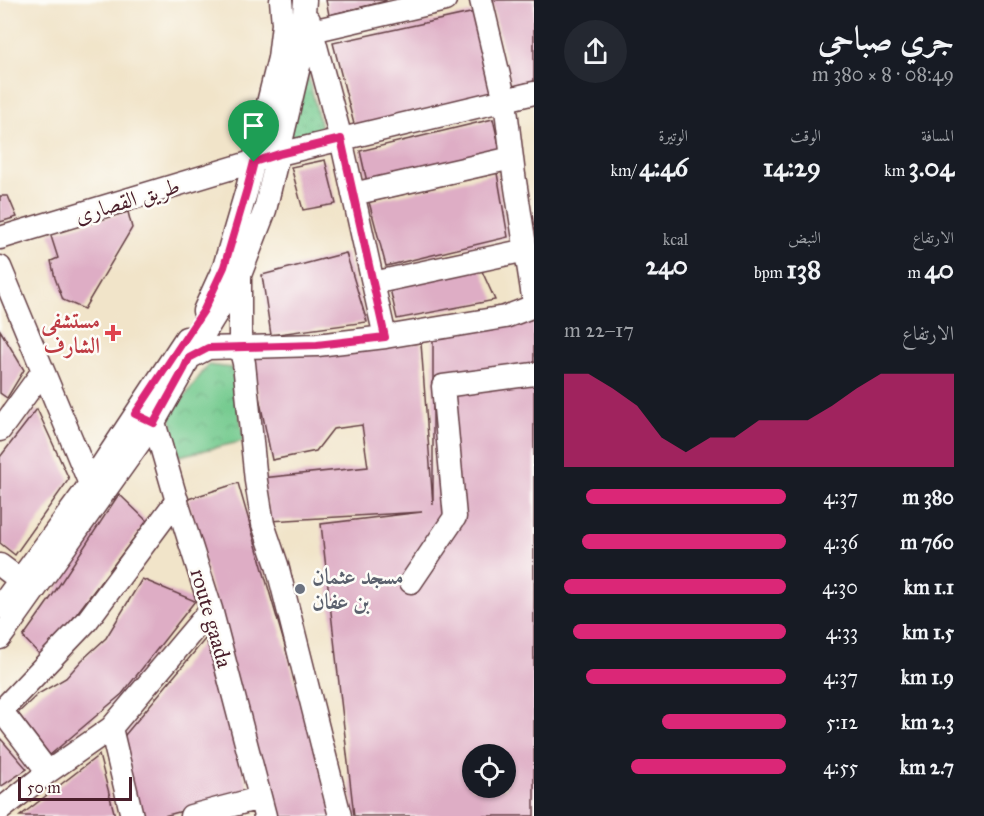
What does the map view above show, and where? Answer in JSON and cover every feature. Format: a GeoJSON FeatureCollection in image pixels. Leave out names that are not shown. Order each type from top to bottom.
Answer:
{"type":"FeatureCollection","features":[{"type":"Feature","properties":{"kind":"street"},"geometry":{"type":"LineString","coordinates":[[0,607],[90,483],[184,369],[214,304],[247,189],[279,58],[283,24],[281,0]]}},
{"type":"Feature","properties":{"kind":"street"},"geometry":{"type":"LineString","coordinates":[[312,31],[399,5],[445,0]]}},
{"type":"Feature","properties":{"kind":"street"},"geometry":{"type":"LineString","coordinates":[[189,358],[208,348],[317,345],[385,337],[505,317],[534,304],[505,100],[481,0]]}},
{"type":"Feature","properties":{"kind":"street"},"geometry":{"type":"LineString","coordinates":[[305,2],[341,139],[385,337]]}},
{"type":"Feature","properties":{"kind":"street"},"geometry":{"type":"LineString","coordinates":[[305,2],[300,62],[279,154],[265,210],[240,276],[240,348],[244,363],[256,481],[264,524],[283,588],[340,816]]}},
{"type":"Feature","properties":{"kind":"street","name":"طريق القصارى"},"geometry":{"type":"LineString","coordinates":[[0,238],[279,154],[534,93]]}},
{"type":"Feature","properties":{"kind":"street"},"geometry":{"type":"LineString","coordinates":[[353,194],[512,158]]}},
{"type":"Feature","properties":{"kind":"street"},"geometry":{"type":"LineString","coordinates":[[373,283],[526,249]]}},
{"type":"Feature","properties":{"kind":"street"},"geometry":{"type":"LineString","coordinates":[[0,267],[90,483]]}},
{"type":"Feature","properties":{"kind":"street"},"geometry":{"type":"LineString","coordinates":[[0,638],[145,418],[204,310],[214,304],[240,276]]}},
{"type":"Feature","properties":{"kind":"street"},"geometry":{"type":"LineString","coordinates":[[3,418],[43,371]]}},
{"type":"Feature","properties":{"kind":"street"},"geometry":{"type":"LineString","coordinates":[[411,582],[455,517],[443,386],[534,374]]}},
{"type":"Feature","properties":{"kind":"street","name":"route gaada"},"geometry":{"type":"LineString","coordinates":[[145,418],[177,500],[211,609],[263,807]]}},
{"type":"Feature","properties":{"kind":"street"},"geometry":{"type":"LineString","coordinates":[[48,772],[1,710],[87,621],[177,500]]}},
{"type":"Feature","properties":{"kind":"street"},"geometry":{"type":"LineString","coordinates":[[0,565],[20,580]]}},
{"type":"Feature","properties":{"kind":"street"},"geometry":{"type":"LineString","coordinates":[[0,810],[48,772],[111,728],[211,609]]}},
{"type":"Feature","properties":{"kind":"street"},"geometry":{"type":"LineString","coordinates":[[111,728],[132,816]]}},
{"type":"Feature","properties":{"kind":"street"},"geometry":{"type":"LineString","coordinates":[[191,816],[263,807]]}},
{"type":"Feature","properties":{"kind":"green space"},"geometry":{"type":"Polygon","coordinates":[[[306,67],[323,136],[281,144],[306,67]]]}},
{"type":"Feature","properties":{"kind":"green space"},"geometry":{"type":"Polygon","coordinates":[[[208,365],[232,368],[244,441],[179,456],[170,416],[208,365]]]}},
{"type":"Feature","properties":{"kind":"building"},"geometry":{"type":"Polygon","coordinates":[[[326,0],[386,0],[386,1],[329,15],[326,0]]]}},
{"type":"Feature","properties":{"kind":"building"},"geometry":{"type":"Polygon","coordinates":[[[491,0],[534,0],[534,81],[512,87],[491,0]]]}},
{"type":"Feature","properties":{"kind":"building"},"geometry":{"type":"Polygon","coordinates":[[[475,12],[495,93],[355,128],[333,43],[475,12]]]}},
{"type":"Feature","properties":{"kind":"building"},"geometry":{"type":"Polygon","coordinates":[[[493,119],[501,154],[367,182],[360,151],[493,119]]]}},
{"type":"Feature","properties":{"kind":"building"},"geometry":{"type":"Polygon","coordinates":[[[325,160],[336,204],[303,210],[291,167],[325,160]]]}},
{"type":"Feature","properties":{"kind":"building"},"geometry":{"type":"Polygon","coordinates":[[[497,173],[508,237],[386,266],[369,202],[497,173]]]}},
{"type":"Feature","properties":{"kind":"building"},"geometry":{"type":"Polygon","coordinates":[[[0,196],[8,196],[17,217],[0,222],[0,196]]]}},
{"type":"Feature","properties":{"kind":"building"},"geometry":{"type":"Polygon","coordinates":[[[128,212],[132,228],[84,309],[63,300],[51,261],[58,258],[50,233],[128,212]]]}},
{"type":"Feature","properties":{"kind":"building"},"geometry":{"type":"Polygon","coordinates":[[[346,253],[367,322],[271,335],[262,275],[346,253]]]}},
{"type":"Feature","properties":{"kind":"building"},"geometry":{"type":"Polygon","coordinates":[[[477,260],[495,300],[397,319],[388,280],[477,260]]]}},
{"type":"Feature","properties":{"kind":"building"},"geometry":{"type":"Polygon","coordinates":[[[534,319],[534,816],[354,816],[321,524],[422,512],[270,521],[262,478],[368,467],[362,425],[333,429],[316,451],[272,460],[251,358],[421,343],[433,505],[433,335],[534,319]]]}},
{"type":"Feature","properties":{"kind":"building"},"geometry":{"type":"Polygon","coordinates":[[[0,330],[24,370],[7,398],[0,393],[0,330]]]}},
{"type":"Feature","properties":{"kind":"building"},"geometry":{"type":"Polygon","coordinates":[[[37,409],[69,479],[15,555],[0,543],[0,457],[37,409]]]}},
{"type":"Feature","properties":{"kind":"building"},"geometry":{"type":"Polygon","coordinates":[[[238,483],[334,816],[271,816],[188,499],[238,483]]]}},
{"type":"Feature","properties":{"kind":"building"},"geometry":{"type":"Polygon","coordinates":[[[119,494],[147,521],[43,658],[23,637],[119,494]]]}},
{"type":"Feature","properties":{"kind":"building"},"geometry":{"type":"Polygon","coordinates":[[[142,579],[195,601],[122,694],[50,755],[18,713],[38,694],[66,678],[106,638],[142,579]]]}},
{"type":"Feature","properties":{"kind":"building"},"geometry":{"type":"Polygon","coordinates":[[[206,638],[249,793],[164,816],[138,816],[120,741],[206,638]]]}},
{"type":"Feature","properties":{"kind":"building"},"geometry":{"type":"Polygon","coordinates":[[[0,738],[27,769],[0,787],[0,738]]]}},
{"type":"Feature","properties":{"kind":"building"},"geometry":{"type":"Polygon","coordinates":[[[99,755],[115,816],[20,816],[99,755]]]}},
{"type":"Feature","properties":{"kind":"place","name":"مستشفى الشارف"},"geometry":{"type":"Point","coordinates":[113,333]}},
{"type":"Feature","properties":{"kind":"place","name":"مسجد عثمان بن عفان"},"geometry":{"type":"Point","coordinates":[300,589]}},
{"type":"Feature","properties":{"kind":"route"},"geometry":{"type":"LineString","coordinates":[[341,139],[385,337],[317,345],[208,348],[189,358],[154,423],[135,414],[209,300],[224,267],[254,162],[341,139]]}}]}
